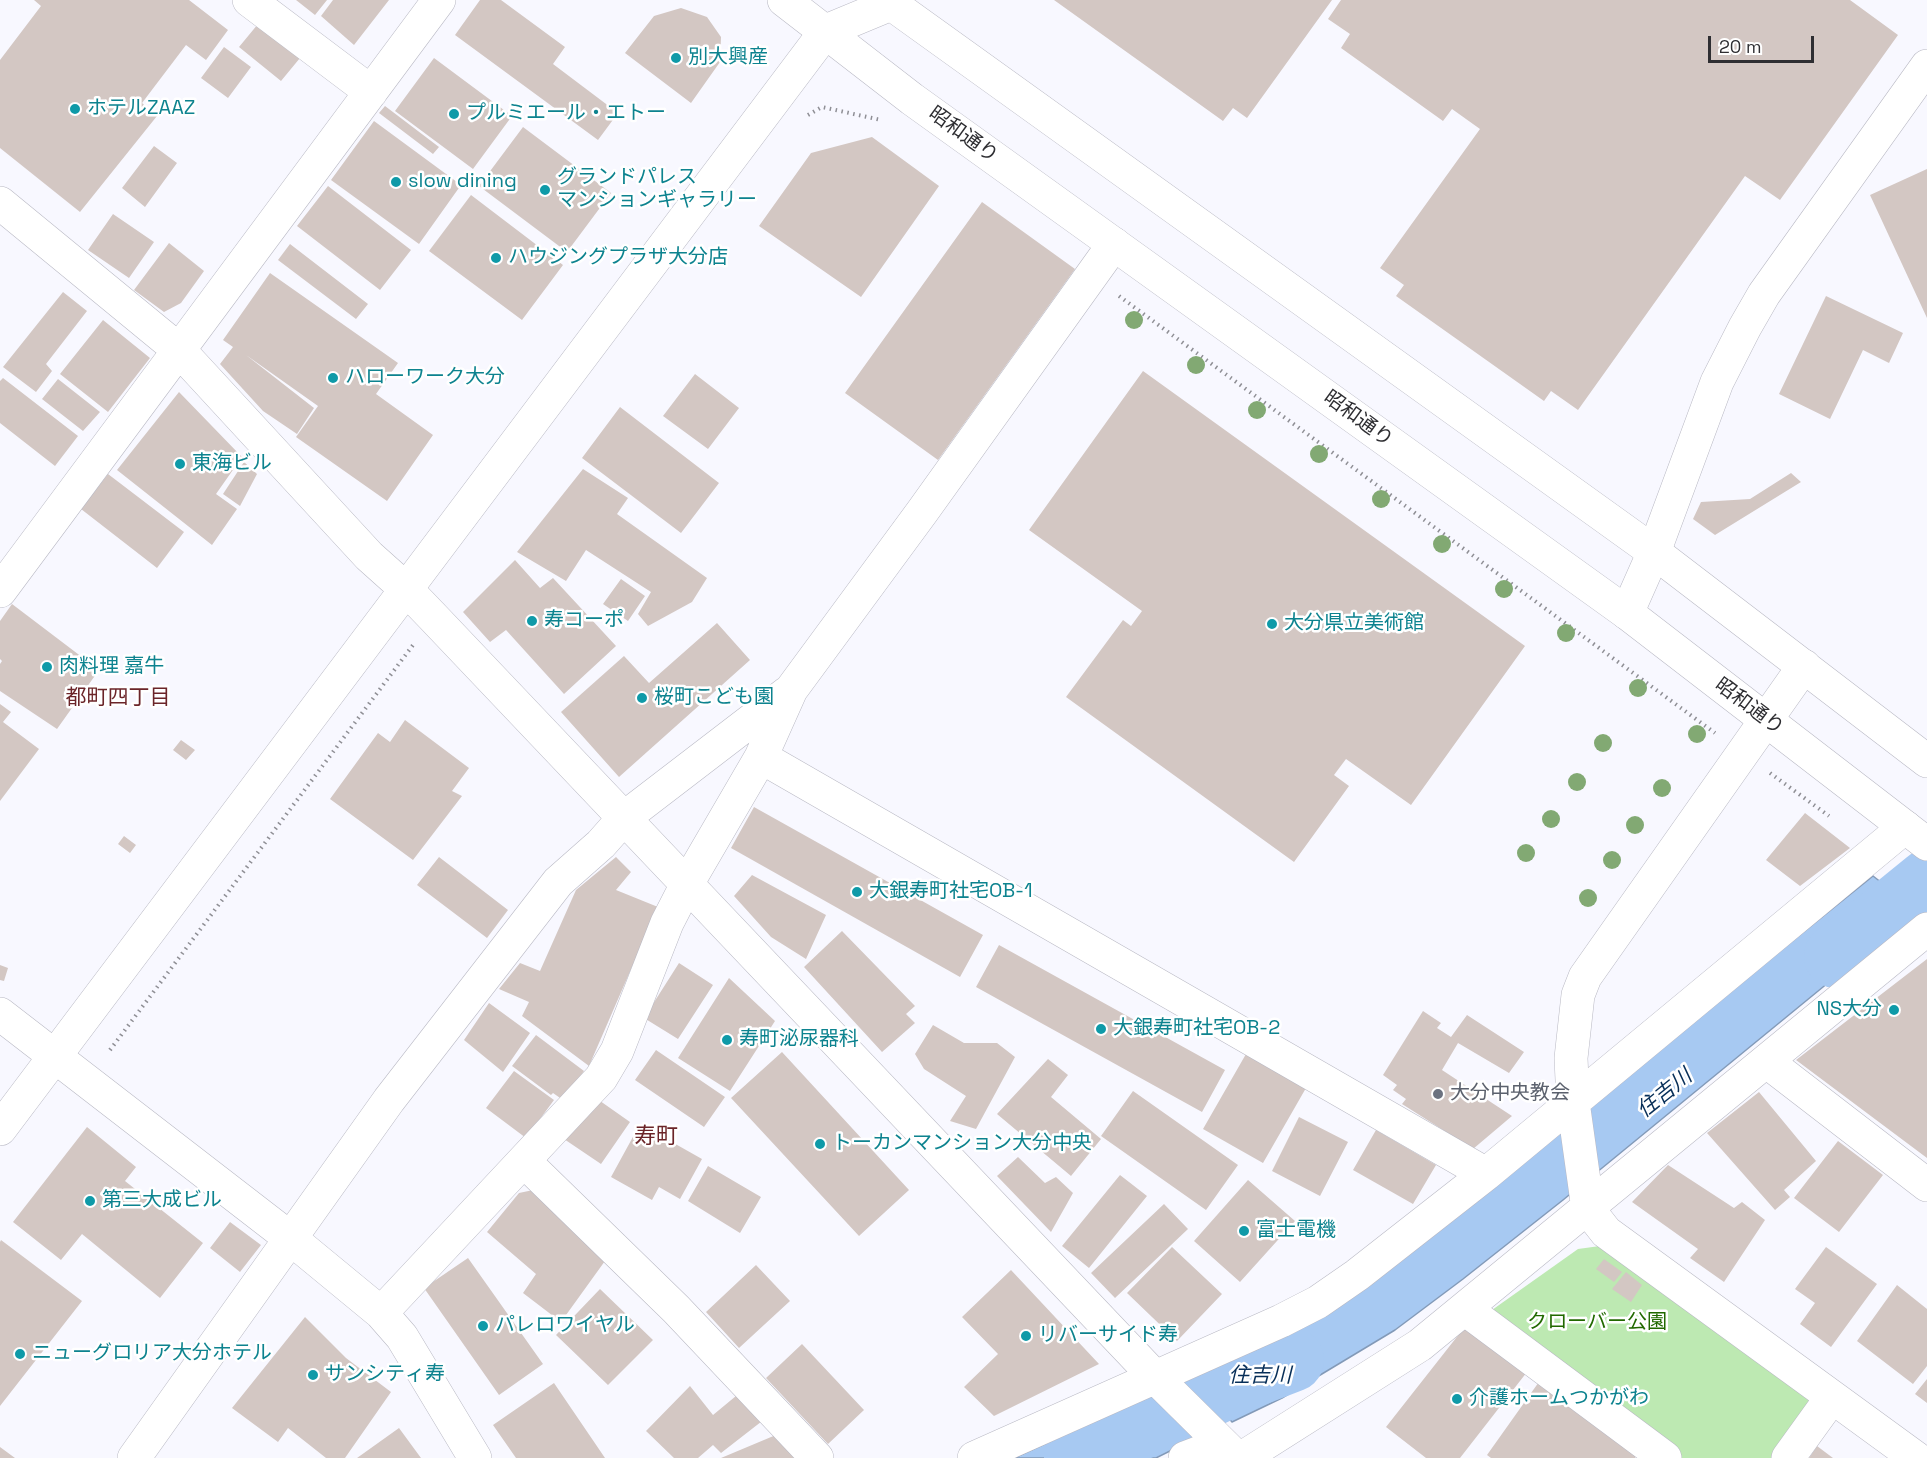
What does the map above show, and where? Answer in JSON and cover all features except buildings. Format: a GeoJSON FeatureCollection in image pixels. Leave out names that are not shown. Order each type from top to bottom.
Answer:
{"type":"FeatureCollection","features":[{"type":"Feature","properties":{"kind":"main road"},"geometry":{"type":"LineString","coordinates":[[249,0],[370,92]]}},
{"type":"Feature","properties":{"kind":"main road"},"geometry":{"type":"LineString","coordinates":[[0,591],[439,0]]}},
{"type":"Feature","properties":{"kind":"main road","name":"昭和通り"},"geometry":{"type":"LineString","coordinates":[[784,0],[829,16],[912,99],[1627,613],[1917,836]]}},
{"type":"Feature","properties":{"kind":"main road"},"geometry":{"type":"LineString","coordinates":[[0,1129],[407,590],[829,16],[891,1],[1654,552],[1927,761]]}},
{"type":"Feature","properties":{"kind":"main road"},"geometry":{"type":"LineString","coordinates":[[1627,613],[1654,552],[1717,382],[1745,327],[1764,294],[1927,66]]}},
{"type":"Feature","properties":{"kind":"main road"},"geometry":{"type":"LineString","coordinates":[[0,203],[179,350],[369,556],[407,590],[1164,1385],[1234,1453]]}},
{"type":"Feature","properties":{"kind":"main road"},"geometry":{"type":"LineString","coordinates":[[381,1312],[601,1078],[618,1051],[667,923],[687,884],[761,757],[791,690],[1114,244]]}},
{"type":"Feature","properties":{"kind":"main road"},"geometry":{"type":"LineString","coordinates":[[1804,666],[1585,977],[1578,995],[1571,1047],[1574,1110],[1587,1199],[1606,1232],[1916,1458]]}},
{"type":"Feature","properties":{"kind":"main road"},"geometry":{"type":"LineString","coordinates":[[134,1458],[389,1100],[558,882],[601,844],[624,818],[791,690]]}},
{"type":"Feature","properties":{"kind":"main road"},"geometry":{"type":"LineString","coordinates":[[761,757],[1486,1174]]}},
{"type":"Feature","properties":{"kind":"main road"},"geometry":{"type":"LineString","coordinates":[[975,1458],[1164,1385],[1318,1302],[1574,1110],[1917,836]]}},
{"type":"Feature","properties":{"kind":"main road"},"geometry":{"type":"LineString","coordinates":[[1185,1458],[1234,1453],[1381,1371],[1420,1345],[1465,1309],[1587,1199],[1766,1061],[1927,929]]}},
{"type":"Feature","properties":{"kind":"main road"},"geometry":{"type":"LineString","coordinates":[[0,1014],[381,1312],[402,1337],[475,1458]]}},
{"type":"Feature","properties":{"kind":"main road"},"geometry":{"type":"LineString","coordinates":[[1766,1061],[1927,1185]]}},
{"type":"Feature","properties":{"kind":"main road"},"geometry":{"type":"LineString","coordinates":[[524,1161],[676,1308],[817,1458]]}},
{"type":"Feature","properties":{"kind":"main road"},"geometry":{"type":"LineString","coordinates":[[1465,1309],[1665,1458]]}},
{"type":"Feature","properties":{"kind":"main road"},"geometry":{"type":"LineString","coordinates":[[1788,1458],[1832,1397]]}},
{"type":"Feature","properties":{"kind":"path"},"geometry":{"type":"LineString","coordinates":[[1117,294],[1838,822]]}},
{"type":"Feature","properties":{"kind":"path"},"geometry":{"type":"LineString","coordinates":[[110,1050],[433,617]]}},
{"type":"Feature","properties":{"kind":"green space","name":"クローバー公園"},"geometry":{"type":"Polygon","coordinates":[[[1600,1246],[1809,1400],[1810,1414],[1777,1458],[1674,1458],[1492,1310],[1578,1249],[1600,1246]]]}},
{"type":"Feature","properties":{"kind":"water","name":"住吉川"},"geometry":{"type":"Polygon","coordinates":[[[1873,876],[1917,910],[1563,1200],[1395,1330],[1282,1398],[1232,1422],[1193,1376],[1556,1131],[1873,876]]]}},
{"type":"Feature","properties":{"kind":"water"},"geometry":{"type":"Polygon","coordinates":[[[1134,1403],[1178,1447],[1156,1458],[1014,1458],[1134,1403]]]}},
{"type":"Feature","properties":{"kind":"waterway","name":"住吉川"},"geometry":{"type":"LineString","coordinates":[[1836,956],[1927,882]]}},
{"type":"Feature","properties":{"kind":"waterway","name":"住吉川"},"geometry":{"type":"LineString","coordinates":[[1076,1458],[1248,1377],[1292,1360]]}},
{"type":"Feature","properties":{"kind":"place","name":"別大興産"},"geometry":{"type":"Point","coordinates":[676,58]}},
{"type":"Feature","properties":{"kind":"place","name":"ホテルZAAZ"},"geometry":{"type":"Point","coordinates":[75,109]}},
{"type":"Feature","properties":{"kind":"place","name":"プルミエール・エトー"},"geometry":{"type":"Point","coordinates":[454,114]}},
{"type":"Feature","properties":{"kind":"place","name":"slow dining"},"geometry":{"type":"Point","coordinates":[396,182]}},
{"type":"Feature","properties":{"kind":"place","name":"グランドパレス マンションギャラリー"},"geometry":{"type":"Point","coordinates":[545,190]}},
{"type":"Feature","properties":{"kind":"place","name":"ハウジングプラザ大分店"},"geometry":{"type":"Point","coordinates":[496,258]}},
{"type":"Feature","properties":{"kind":"place","name":"ハローワーク大分"},"geometry":{"type":"Point","coordinates":[333,378]}},
{"type":"Feature","properties":{"kind":"place","name":"東海ビル"},"geometry":{"type":"Point","coordinates":[180,464]}},
{"type":"Feature","properties":{"kind":"place","name":"寿コーポ"},"geometry":{"type":"Point","coordinates":[532,621]}},
{"type":"Feature","properties":{"kind":"place","name":"大分県立美術館"},"geometry":{"type":"Point","coordinates":[1272,624]}},
{"type":"Feature","properties":{"kind":"place","name":"肉料理 嘉牛"},"geometry":{"type":"Point","coordinates":[47,667]}},
{"type":"Feature","properties":{"kind":"place","name":"桜町こども園"},"geometry":{"type":"Point","coordinates":[642,698]}},
{"type":"Feature","properties":{"kind":"place","name":"大銀寿町社宅OB-1"},"geometry":{"type":"Point","coordinates":[857,892]}},
{"type":"Feature","properties":{"kind":"place","name":"NS大分"},"geometry":{"type":"Point","coordinates":[1894,1010]}},
{"type":"Feature","properties":{"kind":"place","name":"大銀寿町社宅OB-2"},"geometry":{"type":"Point","coordinates":[1101,1029]}},
{"type":"Feature","properties":{"kind":"place","name":"寿町泌尿器科"},"geometry":{"type":"Point","coordinates":[727,1040]}},
{"type":"Feature","properties":{"kind":"place","name":"大分中央教会"},"geometry":{"type":"Point","coordinates":[1438,1094]}},
{"type":"Feature","properties":{"kind":"place","name":"トーカンマンション大分中央"},"geometry":{"type":"Point","coordinates":[820,1144]}},
{"type":"Feature","properties":{"kind":"place","name":"第三大成ビル"},"geometry":{"type":"Point","coordinates":[90,1201]}},
{"type":"Feature","properties":{"kind":"place","name":"富士電機"},"geometry":{"type":"Point","coordinates":[1244,1231]}},
{"type":"Feature","properties":{"kind":"place","name":"パレロワイヤル"},"geometry":{"type":"Point","coordinates":[483,1326]}},
{"type":"Feature","properties":{"kind":"place","name":"リバーサイド寿"},"geometry":{"type":"Point","coordinates":[1026,1336]}},
{"type":"Feature","properties":{"kind":"place","name":"ニューグロリア大分ホテル"},"geometry":{"type":"Point","coordinates":[20,1354]}},
{"type":"Feature","properties":{"kind":"place","name":"サンシティ寿"},"geometry":{"type":"Point","coordinates":[313,1375]}},
{"type":"Feature","properties":{"kind":"place","name":"介護ホームつかがわ"},"geometry":{"type":"Point","coordinates":[1457,1399]}},
{"type":"Feature","properties":{"kind":"district","name":"都町四丁目"},"geometry":{"type":"Point","coordinates":[118,698]}},
{"type":"Feature","properties":{"kind":"district","name":"寿町"},"geometry":{"type":"Point","coordinates":[656,1137]}}]}
